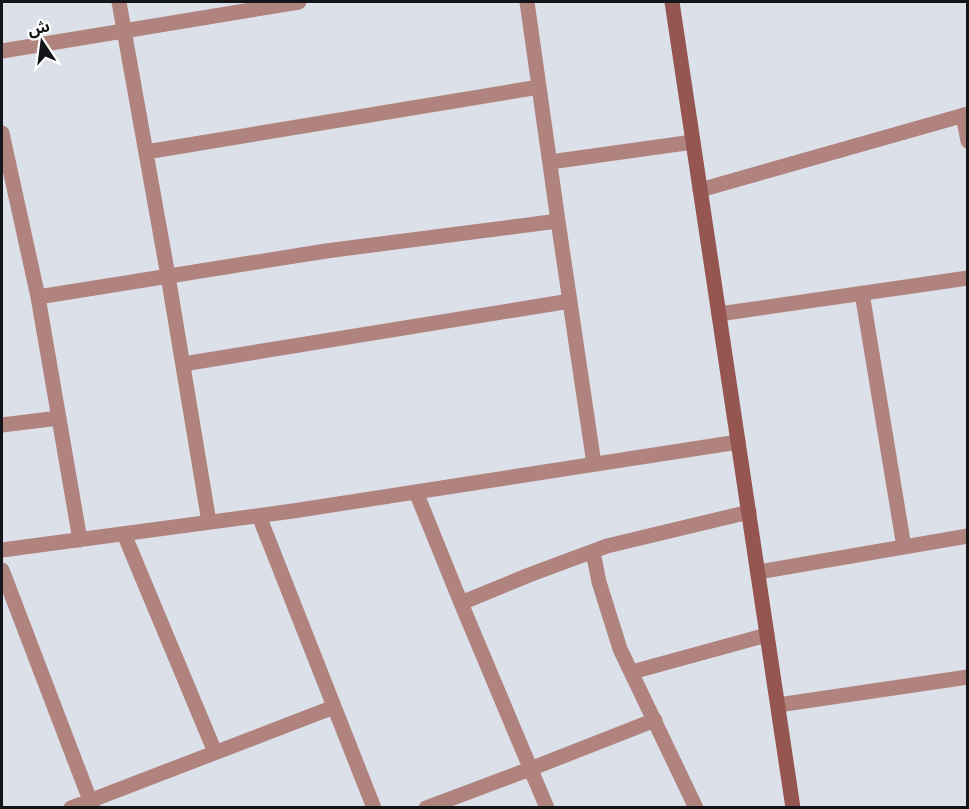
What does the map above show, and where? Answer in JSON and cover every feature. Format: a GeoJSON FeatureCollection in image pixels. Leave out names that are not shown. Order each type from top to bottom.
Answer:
{"type":"FeatureCollection","features":[{"type":"Feature","properties":{"kind":"street"},"geometry":{"type":"LineString","coordinates":[[119,2],[209,522]]}},
{"type":"Feature","properties":{"kind":"street"},"geometry":{"type":"LineString","coordinates":[[2,51],[299,2]]}},
{"type":"Feature","properties":{"kind":"street"},"geometry":{"type":"LineString","coordinates":[[528,2],[594,464]]}},
{"type":"Feature","properties":{"kind":"street"},"geometry":{"type":"LineString","coordinates":[[672,2],[793,807]]}},
{"type":"Feature","properties":{"kind":"street"},"geometry":{"type":"LineString","coordinates":[[146,152],[539,87]]}},
{"type":"Feature","properties":{"kind":"street"},"geometry":{"type":"LineString","coordinates":[[700,190],[965,115],[968,141]]}},
{"type":"Feature","properties":{"kind":"street"},"geometry":{"type":"LineString","coordinates":[[2,133],[4,154],[38,297],[80,540]]}},
{"type":"Feature","properties":{"kind":"street"},"geometry":{"type":"LineString","coordinates":[[550,162],[693,142]]}},
{"type":"Feature","properties":{"kind":"street"},"geometry":{"type":"LineString","coordinates":[[38,297],[326,251],[558,221]]}},
{"type":"Feature","properties":{"kind":"street"},"geometry":{"type":"LineString","coordinates":[[719,314],[968,278]]}},
{"type":"Feature","properties":{"kind":"street"},"geometry":{"type":"LineString","coordinates":[[862,293],[904,547]]}},
{"type":"Feature","properties":{"kind":"street"},"geometry":{"type":"LineString","coordinates":[[183,364],[570,301]]}},
{"type":"Feature","properties":{"kind":"street"},"geometry":{"type":"LineString","coordinates":[[2,425],[59,418]]}},
{"type":"Feature","properties":{"kind":"street"},"geometry":{"type":"LineString","coordinates":[[2,550],[259,516],[738,442]]}},
{"type":"Feature","properties":{"kind":"street"},"geometry":{"type":"LineString","coordinates":[[416,492],[547,807]]}},
{"type":"Feature","properties":{"kind":"street"},"geometry":{"type":"LineString","coordinates":[[461,603],[607,546],[749,512]]}},
{"type":"Feature","properties":{"kind":"street"},"geometry":{"type":"LineString","coordinates":[[259,516],[374,807]]}},
{"type":"Feature","properties":{"kind":"street"},"geometry":{"type":"LineString","coordinates":[[124,534],[215,752]]}},
{"type":"Feature","properties":{"kind":"street"},"geometry":{"type":"LineString","coordinates":[[758,572],[968,536]]}},
{"type":"Feature","properties":{"kind":"street"},"geometry":{"type":"LineString","coordinates":[[593,552],[599,582],[621,649],[696,807]]}},
{"type":"Feature","properties":{"kind":"street"},"geometry":{"type":"LineString","coordinates":[[2,570],[92,804]]}},
{"type":"Feature","properties":{"kind":"street"},"geometry":{"type":"LineString","coordinates":[[632,672],[767,635]]}},
{"type":"Feature","properties":{"kind":"street"},"geometry":{"type":"LineString","coordinates":[[778,705],[968,677]]}},
{"type":"Feature","properties":{"kind":"street"},"geometry":{"type":"LineString","coordinates":[[71,807],[92,804],[215,752],[334,707]]}},
{"type":"Feature","properties":{"kind":"street"},"geometry":{"type":"LineString","coordinates":[[426,807],[655,720]]}}]}
